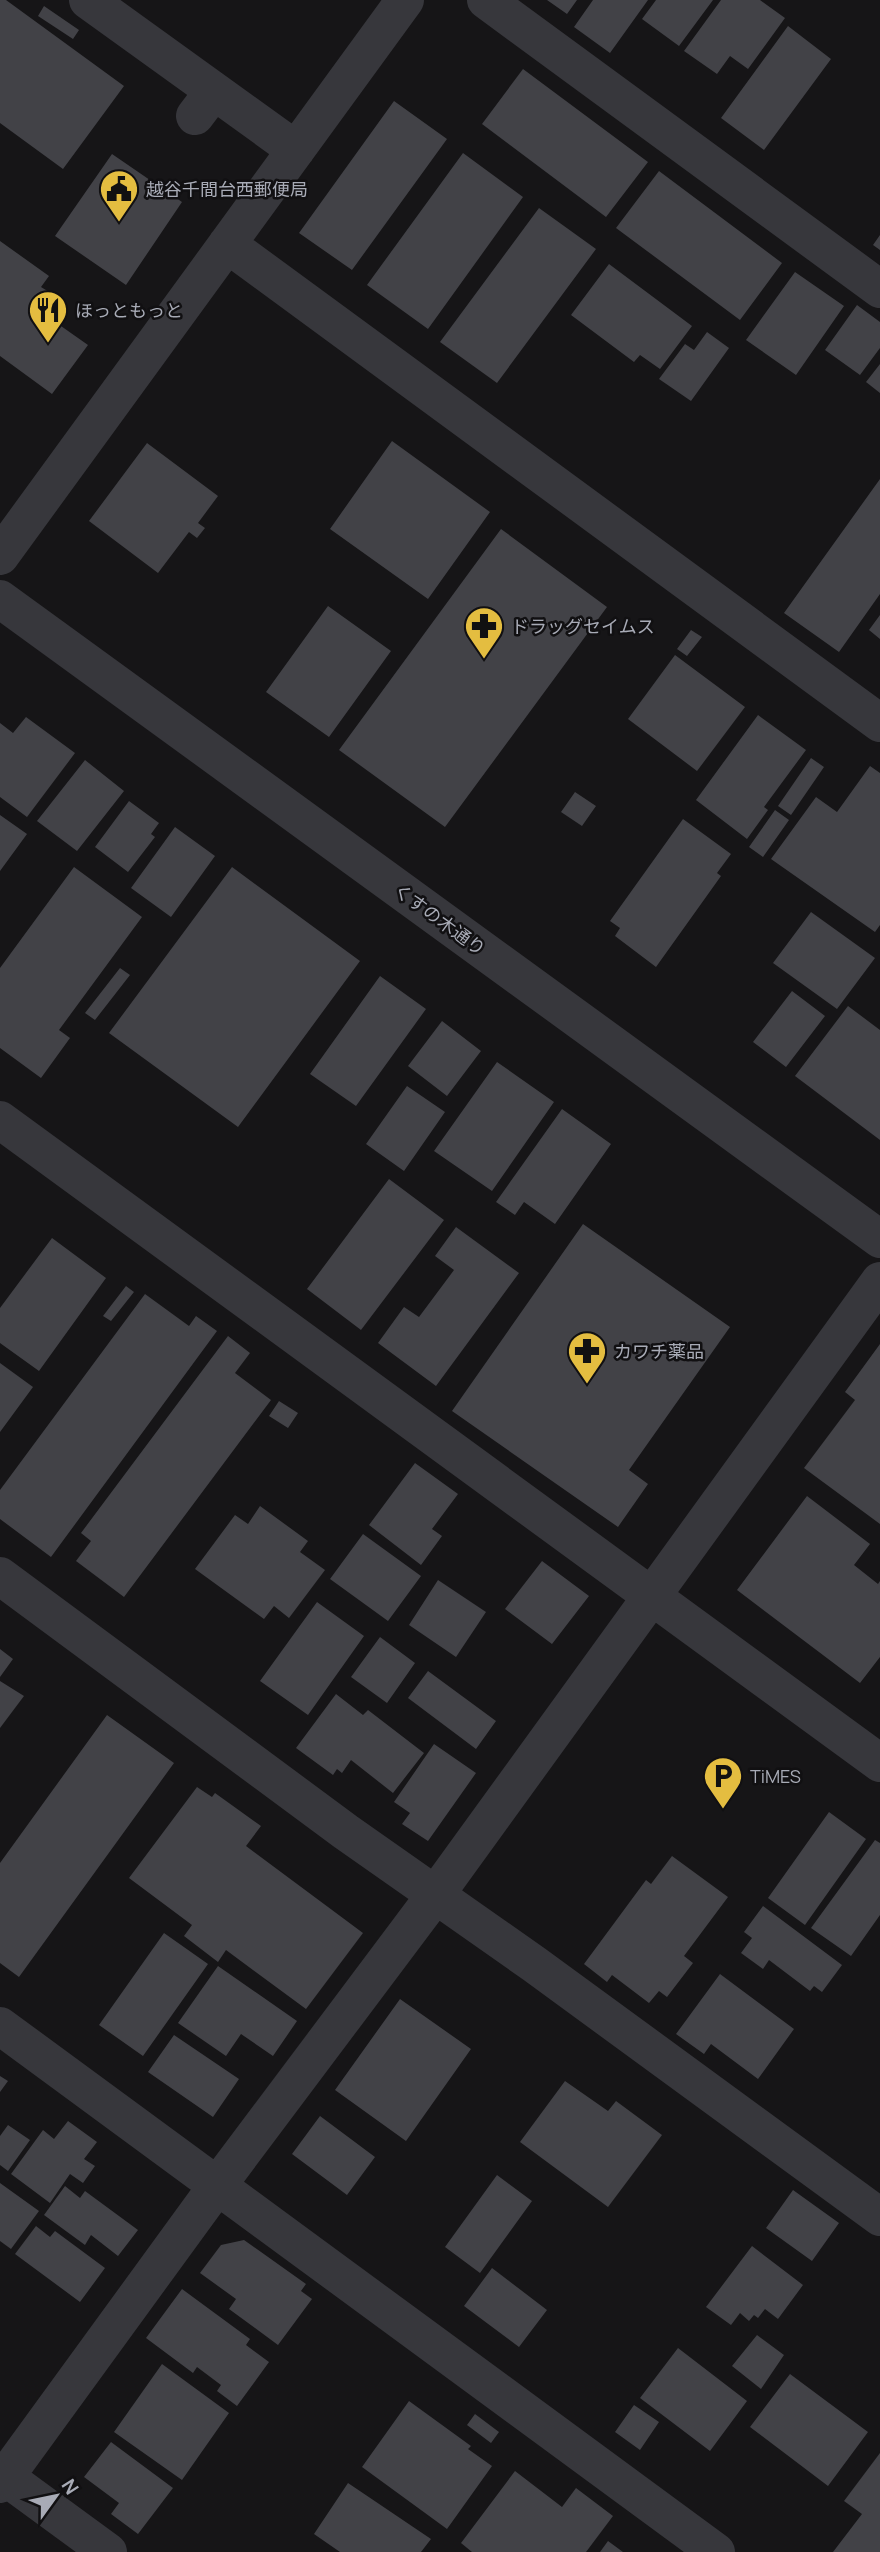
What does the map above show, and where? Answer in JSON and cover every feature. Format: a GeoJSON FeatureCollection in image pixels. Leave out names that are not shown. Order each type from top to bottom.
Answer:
{"type":"FeatureCollection","features":[{"type":"Feature","properties":{"kind":"street"},"geometry":{"type":"LineString","coordinates":[[88,0],[205,103],[296,149]]}},
{"type":"Feature","properties":{"kind":"street"},"geometry":{"type":"LineString","coordinates":[[0,555],[405,0]]}},
{"type":"Feature","properties":{"kind":"street"},"geometry":{"type":"LineString","coordinates":[[486,0],[880,289]]}},
{"type":"Feature","properties":{"kind":"street"},"geometry":{"type":"LineString","coordinates":[[226,244],[880,723]]}},
{"type":"Feature","properties":{"kind":"street","name":"くすの木通り"},"geometry":{"type":"LineString","coordinates":[[0,599],[880,1239]]}},
{"type":"Feature","properties":{"kind":"street"},"geometry":{"type":"LineString","coordinates":[[0,1120],[880,1763]]}},
{"type":"Feature","properties":{"kind":"street"},"geometry":{"type":"LineString","coordinates":[[108,2552],[2,2478],[436,1894],[880,1281]]}},
{"type":"Feature","properties":{"kind":"street"},"geometry":{"type":"LineString","coordinates":[[0,1576],[346,1832],[436,1894],[880,2217]]}},
{"type":"Feature","properties":{"kind":"street"},"geometry":{"type":"LineString","coordinates":[[0,2026],[716,2552]]}},
{"type":"Feature","properties":{"kind":"building"},"geometry":{"type":"Polygon","coordinates":[[[0,0],[6,0],[124,86],[63,169],[0,123],[0,0]]]}},
{"type":"Feature","properties":{"kind":"building"},"geometry":{"type":"Polygon","coordinates":[[[547,0],[577,0],[567,14],[547,0]]]}},
{"type":"Feature","properties":{"kind":"building"},"geometry":{"type":"Polygon","coordinates":[[[593,0],[648,0],[610,53],[574,27],[593,0]]]}},
{"type":"Feature","properties":{"kind":"building"},"geometry":{"type":"Polygon","coordinates":[[[656,0],[713,0],[679,46],[642,19],[656,0]]]}},
{"type":"Feature","properties":{"kind":"building"},"geometry":{"type":"Polygon","coordinates":[[[721,0],[760,0],[785,18],[748,69],[730,56],[717,74],[684,51],[721,0]]]}},
{"type":"Feature","properties":{"kind":"building"},"geometry":{"type":"Polygon","coordinates":[[[44,6],[79,30],[73,39],[38,16],[44,6]]]}},
{"type":"Feature","properties":{"kind":"building"},"geometry":{"type":"Polygon","coordinates":[[[788,26],[831,59],[764,150],[721,118],[788,26]]]}},
{"type":"Feature","properties":{"kind":"building"},"geometry":{"type":"Polygon","coordinates":[[[523,69],[648,162],[606,217],[482,124],[523,69]]]}},
{"type":"Feature","properties":{"kind":"building"},"geometry":{"type":"Polygon","coordinates":[[[394,101],[447,139],[352,270],[299,233],[394,101]]]}},
{"type":"Feature","properties":{"kind":"building"},"geometry":{"type":"Polygon","coordinates":[[[463,153],[523,197],[428,329],[367,285],[463,153]]]}},
{"type":"Feature","properties":{"kind":"building","name":"越谷千間台西郵便局"},"geometry":{"type":"Polygon","coordinates":[[[112,154],[182,202],[126,285],[55,236],[112,154]]]}},
{"type":"Feature","properties":{"kind":"building"},"geometry":{"type":"Polygon","coordinates":[[[659,171],[782,263],[740,320],[616,228],[659,171]]]}},
{"type":"Feature","properties":{"kind":"building"},"geometry":{"type":"Polygon","coordinates":[[[539,208],[596,249],[497,383],[440,342],[539,208]]]}},
{"type":"Feature","properties":{"kind":"building"},"geometry":{"type":"Polygon","coordinates":[[[880,235],[880,250],[873,245],[880,235]]]}},
{"type":"Feature","properties":{"kind":"building"},"geometry":{"type":"Polygon","coordinates":[[[0,241],[49,276],[41,287],[54,295],[41,312],[88,345],[52,394],[0,356],[0,241]]]}},
{"type":"Feature","properties":{"kind":"building"},"geometry":{"type":"Polygon","coordinates":[[[609,264],[692,326],[660,369],[640,355],[634,362],[571,315],[609,264]]]}},
{"type":"Feature","properties":{"kind":"building"},"geometry":{"type":"Polygon","coordinates":[[[795,272],[844,306],[796,375],[746,340],[795,272]]]}},
{"type":"Feature","properties":{"kind":"building"},"geometry":{"type":"Polygon","coordinates":[[[857,305],[880,322],[880,348],[860,375],[825,350],[857,305]]]}},
{"type":"Feature","properties":{"kind":"building"},"geometry":{"type":"Polygon","coordinates":[[[707,332],[729,348],[691,401],[659,379],[685,344],[694,350],[707,332]]]}},
{"type":"Feature","properties":{"kind":"building"},"geometry":{"type":"Polygon","coordinates":[[[880,364],[880,393],[866,382],[880,364]]]}},
{"type":"Feature","properties":{"kind":"building"},"geometry":{"type":"Polygon","coordinates":[[[392,441],[490,512],[428,599],[330,529],[392,441]]]}},
{"type":"Feature","properties":{"kind":"building"},"geometry":{"type":"Polygon","coordinates":[[[147,443],[218,496],[198,523],[205,528],[197,538],[189,532],[158,573],[89,521],[147,443]]]}},
{"type":"Feature","properties":{"kind":"building"},"geometry":{"type":"Polygon","coordinates":[[[880,479],[880,594],[839,652],[784,613],[880,479]]]}},
{"type":"Feature","properties":{"kind":"building"},"geometry":{"type":"Polygon","coordinates":[[[501,529],[607,607],[445,827],[339,750],[501,529]]]}},
{"type":"Feature","properties":{"kind":"building"},"geometry":{"type":"Polygon","coordinates":[[[328,606],[391,651],[329,737],[266,692],[328,606]]]}},
{"type":"Feature","properties":{"kind":"building"},"geometry":{"type":"Polygon","coordinates":[[[880,615],[880,639],[869,630],[880,615]]]}},
{"type":"Feature","properties":{"kind":"building"},"geometry":{"type":"Polygon","coordinates":[[[691,630],[702,637],[687,656],[677,649],[691,630]]]}},
{"type":"Feature","properties":{"kind":"building"},"geometry":{"type":"Polygon","coordinates":[[[675,655],[745,707],[697,771],[628,719],[675,655]]]}},
{"type":"Feature","properties":{"kind":"building"},"geometry":{"type":"Polygon","coordinates":[[[758,715],[806,750],[764,807],[768,810],[747,839],[696,800],[758,715]]]}},
{"type":"Feature","properties":{"kind":"building"},"geometry":{"type":"Polygon","coordinates":[[[26,717],[75,753],[27,817],[0,797],[0,723],[13,733],[26,717]]]}},
{"type":"Feature","properties":{"kind":"building"},"geometry":{"type":"Polygon","coordinates":[[[811,758],[824,767],[791,815],[778,806],[811,758]]]}},
{"type":"Feature","properties":{"kind":"building"},"geometry":{"type":"Polygon","coordinates":[[[85,760],[124,791],[77,851],[37,821],[85,760]]]}},
{"type":"Feature","properties":{"kind":"building"},"geometry":{"type":"Polygon","coordinates":[[[870,766],[880,773],[880,925],[875,932],[771,859],[816,797],[837,812],[870,766]]]}},
{"type":"Feature","properties":{"kind":"building"},"geometry":{"type":"Polygon","coordinates":[[[575,792],[596,806],[582,826],[561,812],[575,792]]]}},
{"type":"Feature","properties":{"kind":"building"},"geometry":{"type":"Polygon","coordinates":[[[129,801],[159,823],[151,834],[155,837],[128,872],[95,847],[129,801]]]}},
{"type":"Feature","properties":{"kind":"building"},"geometry":{"type":"Polygon","coordinates":[[[775,810],[789,820],[763,857],[749,847],[775,810]]]}},
{"type":"Feature","properties":{"kind":"building"},"geometry":{"type":"Polygon","coordinates":[[[0,815],[27,834],[0,871],[0,815]]]}},
{"type":"Feature","properties":{"kind":"building"},"geometry":{"type":"Polygon","coordinates":[[[683,819],[731,854],[717,873],[721,876],[656,967],[615,936],[620,928],[610,921],[683,819]]]}},
{"type":"Feature","properties":{"kind":"building"},"geometry":{"type":"Polygon","coordinates":[[[175,827],[215,856],[171,917],[131,888],[175,827]]]}},
{"type":"Feature","properties":{"kind":"building"},"geometry":{"type":"Polygon","coordinates":[[[74,867],[142,917],[59,1030],[70,1038],[41,1078],[0,1048],[0,968],[74,867]]]}},
{"type":"Feature","properties":{"kind":"building"},"geometry":{"type":"Polygon","coordinates":[[[232,867],[360,961],[238,1127],[109,1033],[232,867]]]}},
{"type":"Feature","properties":{"kind":"building"},"geometry":{"type":"Polygon","coordinates":[[[811,912],[875,958],[837,1009],[773,963],[811,912]]]}},
{"type":"Feature","properties":{"kind":"building"},"geometry":{"type":"Polygon","coordinates":[[[120,968],[130,975],[95,1020],[85,1013],[120,968]]]}},
{"type":"Feature","properties":{"kind":"building"},"geometry":{"type":"Polygon","coordinates":[[[380,976],[426,1009],[356,1106],[310,1074],[380,976]]]}},
{"type":"Feature","properties":{"kind":"building"},"geometry":{"type":"Polygon","coordinates":[[[792,991],[825,1016],[786,1067],[753,1042],[792,991]]]}},
{"type":"Feature","properties":{"kind":"building"},"geometry":{"type":"Polygon","coordinates":[[[848,1006],[880,1030],[880,1140],[795,1076],[848,1006]]]}},
{"type":"Feature","properties":{"kind":"building"},"geometry":{"type":"Polygon","coordinates":[[[442,1021],[481,1051],[447,1096],[408,1066],[442,1021]]]}},
{"type":"Feature","properties":{"kind":"building"},"geometry":{"type":"Polygon","coordinates":[[[497,1062],[554,1102],[492,1191],[434,1151],[497,1062]]]}},
{"type":"Feature","properties":{"kind":"building"},"geometry":{"type":"Polygon","coordinates":[[[407,1086],[445,1112],[404,1171],[366,1144],[407,1086]]]}},
{"type":"Feature","properties":{"kind":"building"},"geometry":{"type":"Polygon","coordinates":[[[562,1109],[611,1144],[555,1224],[524,1202],[515,1215],[496,1202],[562,1109]]]}},
{"type":"Feature","properties":{"kind":"building"},"geometry":{"type":"Polygon","coordinates":[[[389,1179],[444,1220],[361,1330],[307,1289],[389,1179]]]}},
{"type":"Feature","properties":{"kind":"building"},"geometry":{"type":"Polygon","coordinates":[[[583,1224],[730,1327],[629,1470],[648,1484],[618,1527],[452,1411],[583,1224]]]}},
{"type":"Feature","properties":{"kind":"building"},"geometry":{"type":"Polygon","coordinates":[[[456,1227],[519,1273],[436,1386],[378,1343],[404,1307],[419,1317],[454,1270],[435,1256],[456,1227]]]}},
{"type":"Feature","properties":{"kind":"building"},"geometry":{"type":"Polygon","coordinates":[[[52,1238],[106,1278],[39,1371],[0,1343],[0,1308],[52,1238]]]}},
{"type":"Feature","properties":{"kind":"building"},"geometry":{"type":"Polygon","coordinates":[[[126,1286],[134,1292],[111,1321],[103,1316],[126,1286]]]}},
{"type":"Feature","properties":{"kind":"building"},"geometry":{"type":"Polygon","coordinates":[[[145,1294],[189,1326],[196,1316],[217,1331],[51,1557],[0,1519],[0,1490],[145,1294]]]}},
{"type":"Feature","properties":{"kind":"building"},"geometry":{"type":"Polygon","coordinates":[[[228,1336],[250,1353],[235,1373],[271,1400],[124,1597],[76,1561],[91,1541],[81,1533],[228,1336]]]}},
{"type":"Feature","properties":{"kind":"building"},"geometry":{"type":"Polygon","coordinates":[[[880,1344],[880,1524],[804,1468],[855,1400],[845,1392],[880,1344]]]}},
{"type":"Feature","properties":{"kind":"building"},"geometry":{"type":"Polygon","coordinates":[[[0,1363],[33,1387],[0,1432],[0,1363]]]}},
{"type":"Feature","properties":{"kind":"building"},"geometry":{"type":"Polygon","coordinates":[[[279,1401],[298,1413],[288,1428],[269,1416],[279,1401]]]}},
{"type":"Feature","properties":{"kind":"building"},"geometry":{"type":"Polygon","coordinates":[[[415,1463],[458,1494],[432,1529],[442,1536],[421,1565],[369,1525],[415,1463]]]}},
{"type":"Feature","properties":{"kind":"building"},"geometry":{"type":"Polygon","coordinates":[[[807,1496],[870,1544],[854,1565],[878,1584],[880,1581],[880,1657],[860,1683],[737,1590],[807,1496]]]}},
{"type":"Feature","properties":{"kind":"building"},"geometry":{"type":"Polygon","coordinates":[[[260,1506],[308,1541],[300,1552],[325,1570],[289,1618],[274,1606],[264,1619],[195,1569],[235,1515],[248,1524],[260,1506]]]}},
{"type":"Feature","properties":{"kind":"building"},"geometry":{"type":"Polygon","coordinates":[[[363,1534],[421,1576],[388,1621],[330,1579],[363,1534]]]}},
{"type":"Feature","properties":{"kind":"building"},"geometry":{"type":"Polygon","coordinates":[[[542,1561],[589,1596],[552,1644],[505,1609],[542,1561]]]}},
{"type":"Feature","properties":{"kind":"building"},"geometry":{"type":"Polygon","coordinates":[[[438,1580],[486,1612],[456,1657],[409,1625],[438,1580]]]}},
{"type":"Feature","properties":{"kind":"building"},"geometry":{"type":"Polygon","coordinates":[[[317,1602],[364,1636],[308,1715],[260,1681],[317,1602]]]}},
{"type":"Feature","properties":{"kind":"building"},"geometry":{"type":"Polygon","coordinates":[[[380,1637],[415,1663],[387,1703],[351,1677],[380,1637]]]}},
{"type":"Feature","properties":{"kind":"building"},"geometry":{"type":"Polygon","coordinates":[[[0,1649],[13,1659],[0,1677],[0,1649]]]}},
{"type":"Feature","properties":{"kind":"building"},"geometry":{"type":"Polygon","coordinates":[[[428,1671],[496,1721],[476,1749],[408,1698],[428,1671]]]}},
{"type":"Feature","properties":{"kind":"building"},"geometry":{"type":"Polygon","coordinates":[[[0,1681],[24,1696],[0,1728],[0,1681]]]}},
{"type":"Feature","properties":{"kind":"building"},"geometry":{"type":"Polygon","coordinates":[[[336,1694],[363,1715],[368,1710],[424,1753],[393,1793],[351,1760],[342,1773],[337,1769],[333,1775],[296,1748],[336,1694]]]}},
{"type":"Feature","properties":{"kind":"building"},"geometry":{"type":"Polygon","coordinates":[[[107,1715],[174,1763],[19,1977],[0,1963],[0,1863],[107,1715]]]}},
{"type":"Feature","properties":{"kind":"building"},"geometry":{"type":"Polygon","coordinates":[[[434,1744],[476,1773],[428,1841],[402,1824],[410,1813],[394,1802],[434,1744]]]}},
{"type":"Feature","properties":{"kind":"building"},"geometry":{"type":"Polygon","coordinates":[[[197,1787],[212,1797],[215,1793],[261,1826],[246,1846],[363,1933],[306,2009],[226,1950],[218,1962],[184,1936],[192,1925],[129,1878],[197,1787]]]}},
{"type":"Feature","properties":{"kind":"building"},"geometry":{"type":"Polygon","coordinates":[[[829,1812],[866,1839],[805,1925],[768,1898],[829,1812]]]}},
{"type":"Feature","properties":{"kind":"building"},"geometry":{"type":"Polygon","coordinates":[[[875,1840],[880,1843],[880,1915],[851,1956],[811,1928],[875,1840]]]}},
{"type":"Feature","properties":{"kind":"building"},"geometry":{"type":"Polygon","coordinates":[[[672,1856],[728,1897],[684,1956],[693,1963],[667,1997],[659,1991],[649,2003],[612,1975],[607,1982],[584,1964],[646,1880],[651,1884],[672,1856]]]}},
{"type":"Feature","properties":{"kind":"building"},"geometry":{"type":"Polygon","coordinates":[[[763,1906],[842,1965],[822,1992],[814,1986],[810,1991],[769,1960],[763,1969],[741,1953],[752,1938],[744,1932],[763,1906]]]}},
{"type":"Feature","properties":{"kind":"building"},"geometry":{"type":"Polygon","coordinates":[[[164,1933],[208,1964],[143,2056],[99,2025],[164,1933]]]}},
{"type":"Feature","properties":{"kind":"building"},"geometry":{"type":"Polygon","coordinates":[[[218,1966],[297,2021],[273,2056],[241,2034],[226,2056],[178,2023],[218,1966]]]}},
{"type":"Feature","properties":{"kind":"building"},"geometry":{"type":"Polygon","coordinates":[[[720,1974],[794,2029],[758,2079],[711,2044],[704,2054],[676,2034],[720,1974]]]}},
{"type":"Feature","properties":{"kind":"building"},"geometry":{"type":"Polygon","coordinates":[[[400,1999],[471,2049],[406,2141],[335,2090],[400,1999]]]}},
{"type":"Feature","properties":{"kind":"building"},"geometry":{"type":"Polygon","coordinates":[[[174,2035],[239,2079],[213,2117],[148,2072],[174,2035]]]}},
{"type":"Feature","properties":{"kind":"building"},"geometry":{"type":"Polygon","coordinates":[[[0,2076],[8,2081],[0,2092],[0,2076]]]}},
{"type":"Feature","properties":{"kind":"building"},"geometry":{"type":"Polygon","coordinates":[[[565,2081],[608,2111],[616,2101],[662,2135],[608,2207],[520,2142],[565,2081]]]}},
{"type":"Feature","properties":{"kind":"building"},"geometry":{"type":"Polygon","coordinates":[[[320,2116],[375,2157],[347,2195],[292,2154],[320,2116]]]}},
{"type":"Feature","properties":{"kind":"building"},"geometry":{"type":"Polygon","coordinates":[[[68,2121],[97,2142],[84,2159],[95,2166],[83,2183],[70,2174],[50,2203],[11,2174],[43,2130],[54,2139],[68,2121]]]}},
{"type":"Feature","properties":{"kind":"building"},"geometry":{"type":"Polygon","coordinates":[[[8,2125],[30,2140],[8,2171],[0,2165],[0,2136],[8,2125]]]}},
{"type":"Feature","properties":{"kind":"building"},"geometry":{"type":"Polygon","coordinates":[[[497,2175],[532,2201],[480,2273],[445,2247],[497,2175]]]}},
{"type":"Feature","properties":{"kind":"building"},"geometry":{"type":"Polygon","coordinates":[[[0,2183],[39,2211],[11,2249],[0,2241],[0,2183]]]}},
{"type":"Feature","properties":{"kind":"building"},"geometry":{"type":"Polygon","coordinates":[[[65,2186],[80,2198],[85,2191],[138,2230],[118,2256],[91,2235],[85,2245],[44,2215],[65,2186]]]}},
{"type":"Feature","properties":{"kind":"building"},"geometry":{"type":"Polygon","coordinates":[[[793,2190],[839,2223],[812,2261],[766,2228],[793,2190]]]}},
{"type":"Feature","properties":{"kind":"building"},"geometry":{"type":"Polygon","coordinates":[[[36,2226],[50,2237],[55,2231],[105,2268],[80,2302],[15,2254],[36,2226]]]}},
{"type":"Feature","properties":{"kind":"building"},"geometry":{"type":"Polygon","coordinates":[[[244,2240],[306,2284],[301,2291],[312,2299],[278,2345],[229,2309],[236,2299],[200,2273],[221,2245],[244,2240]]]}},
{"type":"Feature","properties":{"kind":"building"},"geometry":{"type":"Polygon","coordinates":[[[752,2246],[803,2285],[778,2319],[765,2309],[758,2318],[754,2315],[749,2321],[740,2313],[731,2325],[706,2307],[752,2246]]]}},
{"type":"Feature","properties":{"kind":"building"},"geometry":{"type":"Polygon","coordinates":[[[492,2268],[547,2310],[519,2347],[464,2306],[492,2268]]]}},
{"type":"Feature","properties":{"kind":"building"},"geometry":{"type":"Polygon","coordinates":[[[182,2289],[250,2339],[246,2345],[269,2362],[237,2406],[217,2391],[221,2385],[197,2367],[193,2373],[146,2338],[182,2289]]]}},
{"type":"Feature","properties":{"kind":"building"},"geometry":{"type":"Polygon","coordinates":[[[757,2335],[784,2355],[761,2389],[732,2366],[757,2335]]]}},
{"type":"Feature","properties":{"kind":"building"},"geometry":{"type":"Polygon","coordinates":[[[678,2348],[747,2401],[710,2451],[640,2398],[678,2348]]]}},
{"type":"Feature","properties":{"kind":"building"},"geometry":{"type":"Polygon","coordinates":[[[162,2364],[229,2413],[182,2480],[114,2432],[162,2364]]]}},
{"type":"Feature","properties":{"kind":"building"},"geometry":{"type":"Polygon","coordinates":[[[790,2374],[868,2432],[828,2486],[750,2427],[790,2374]]]}},
{"type":"Feature","properties":{"kind":"building"},"geometry":{"type":"Polygon","coordinates":[[[409,2401],[471,2446],[468,2449],[492,2466],[447,2529],[362,2467],[409,2401]]]}},
{"type":"Feature","properties":{"kind":"building"},"geometry":{"type":"Polygon","coordinates":[[[634,2405],[659,2422],[640,2450],[615,2432],[634,2405]]]}},
{"type":"Feature","properties":{"kind":"building"},"geometry":{"type":"Polygon","coordinates":[[[475,2414],[499,2432],[491,2443],[467,2425],[475,2414]]]}},
{"type":"Feature","properties":{"kind":"building"},"geometry":{"type":"Polygon","coordinates":[[[111,2442],[173,2488],[138,2534],[111,2514],[119,2503],[84,2477],[111,2442]]]}},
{"type":"Feature","properties":{"kind":"building"},"geometry":{"type":"Polygon","coordinates":[[[880,2453],[880,2552],[833,2552],[862,2514],[844,2501],[880,2453]]]}},
{"type":"Feature","properties":{"kind":"building"},"geometry":{"type":"Polygon","coordinates":[[[515,2471],[562,2507],[576,2488],[613,2516],[586,2552],[472,2552],[461,2543],[515,2471]]]}},
{"type":"Feature","properties":{"kind":"building"},"geometry":{"type":"Polygon","coordinates":[[[348,2483],[431,2539],[421,2552],[340,2552],[314,2534],[348,2483]]]}},
{"type":"Feature","properties":{"kind":"building"},"geometry":{"type":"Polygon","coordinates":[[[608,2541],[623,2552],[600,2552],[608,2541]]]}},
{"type":"Feature","properties":{"kind":"place","name":"越谷千間台西郵便局"},"geometry":{"type":"Point","coordinates":[119,223]}},
{"type":"Feature","properties":{"kind":"place","name":"ほっともっと"},"geometry":{"type":"Point","coordinates":[48,344]}},
{"type":"Feature","properties":{"kind":"place","name":"ドラッグセイムス"},"geometry":{"type":"Point","coordinates":[484,660]}},
{"type":"Feature","properties":{"kind":"place","name":"カワチ薬品"},"geometry":{"type":"Point","coordinates":[587,1385]}},
{"type":"Feature","properties":{"kind":"place","name":"TiMES"},"geometry":{"type":"Point","coordinates":[723,1810]}}]}
